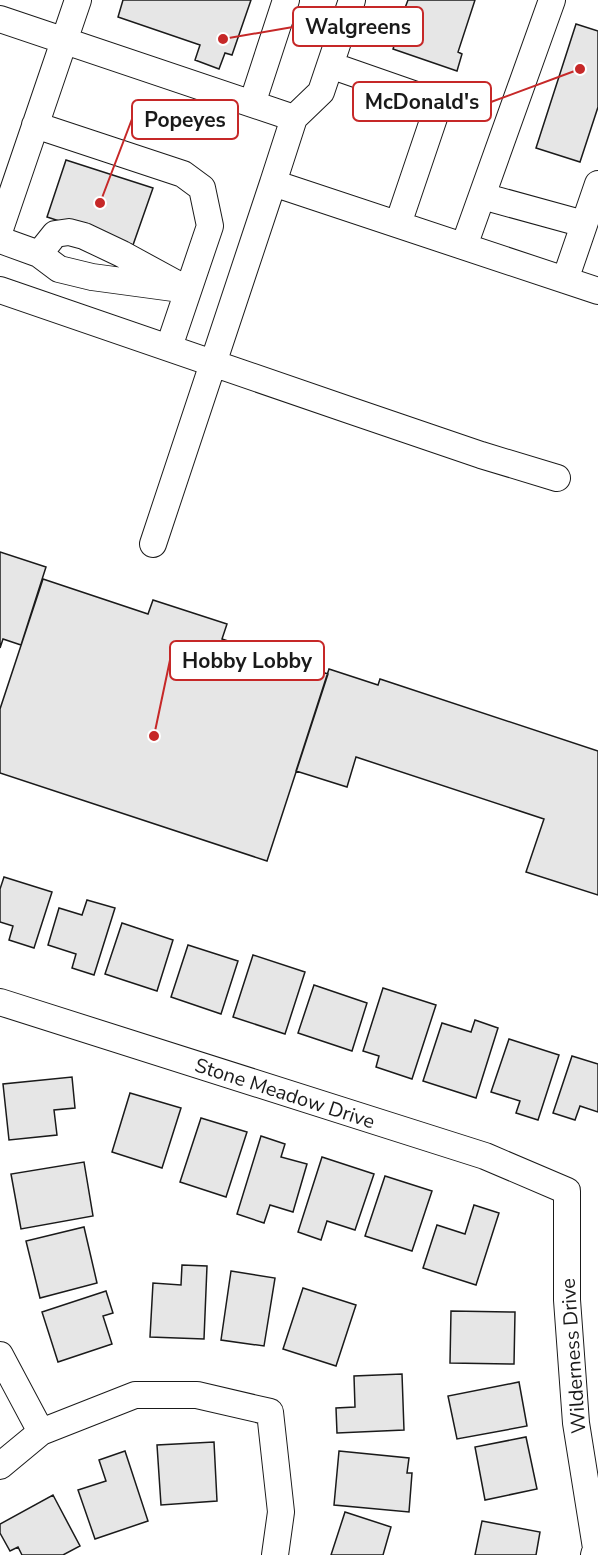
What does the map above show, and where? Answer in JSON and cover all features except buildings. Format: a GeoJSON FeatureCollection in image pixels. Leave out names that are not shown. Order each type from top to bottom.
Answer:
{"type":"FeatureCollection","features":[{"type":"Feature","properties":{"kind":"street"},"geometry":{"type":"LineString","coordinates":[[0,228],[78,0]]}},
{"type":"Feature","properties":{"kind":"street"},"geometry":{"type":"LineString","coordinates":[[252,104],[286,0]]}},
{"type":"Feature","properties":{"kind":"street"},"geometry":{"type":"LineString","coordinates":[[153,544],[294,118],[321,92],[351,0]]}},
{"type":"Feature","properties":{"kind":"street"},"geometry":{"type":"LineString","coordinates":[[464,246],[552,0]]}},
{"type":"Feature","properties":{"kind":"street"},"geometry":{"type":"LineString","coordinates":[[0,18],[294,118]]}},
{"type":"Feature","properties":{"kind":"street"},"geometry":{"type":"LineString","coordinates":[[330,65],[439,103],[398,224]]}},
{"type":"Feature","properties":{"kind":"street"},"geometry":{"type":"LineString","coordinates":[[35,125],[183,174],[202,188],[210,226],[169,347]]}},
{"type":"Feature","properties":{"kind":"street"},"geometry":{"type":"LineString","coordinates":[[273,183],[598,291]]}},
{"type":"Feature","properties":{"kind":"street"},"geometry":{"type":"LineString","coordinates":[[565,280],[598,184]]}},
{"type":"Feature","properties":{"kind":"street"},"geometry":{"type":"LineString","coordinates":[[482,196],[584,224]]}},
{"type":"Feature","properties":{"kind":"street"},"geometry":{"type":"LineString","coordinates":[[39,254],[55,234],[69,232],[84,236],[122,254],[188,290]]}},
{"type":"Feature","properties":{"kind":"street"},"geometry":{"type":"LineString","coordinates":[[0,240],[39,254],[59,269],[70,272],[188,290]]}},
{"type":"Feature","properties":{"kind":"street"},"geometry":{"type":"LineString","coordinates":[[0,290],[480,455],[556,478]]}},
{"type":"Feature","properties":{"kind":"street","name":"Stone Meadow Drive"},"geometry":{"type":"LineString","coordinates":[[0,1002],[485,1156],[567,1191]]}},
{"type":"Feature","properties":{"kind":"street","name":"Wilderness Drive"},"geometry":{"type":"LineString","coordinates":[[567,1191],[568,1323],[576,1423],[596,1548],[594,1555]]}},
{"type":"Feature","properties":{"kind":"street"},"geometry":{"type":"LineString","coordinates":[[0,1355],[41,1432]]}},
{"type":"Feature","properties":{"kind":"street"},"geometry":{"type":"LineString","coordinates":[[0,1466],[41,1432],[135,1395],[197,1395],[270,1412],[281,1512],[275,1555]]}},
{"type":"Feature","properties":{"kind":"place","name":"Walgreens"},"geometry":{"type":"Point","coordinates":[223,39]}},
{"type":"Feature","properties":{"kind":"place","name":"McDonald's"},"geometry":{"type":"Point","coordinates":[580,69]}},
{"type":"Feature","properties":{"kind":"place","name":"Popeyes"},"geometry":{"type":"Point","coordinates":[100,203]}},
{"type":"Feature","properties":{"kind":"place","name":"Hobby Lobby"},"geometry":{"type":"Point","coordinates":[154,736]}}]}
